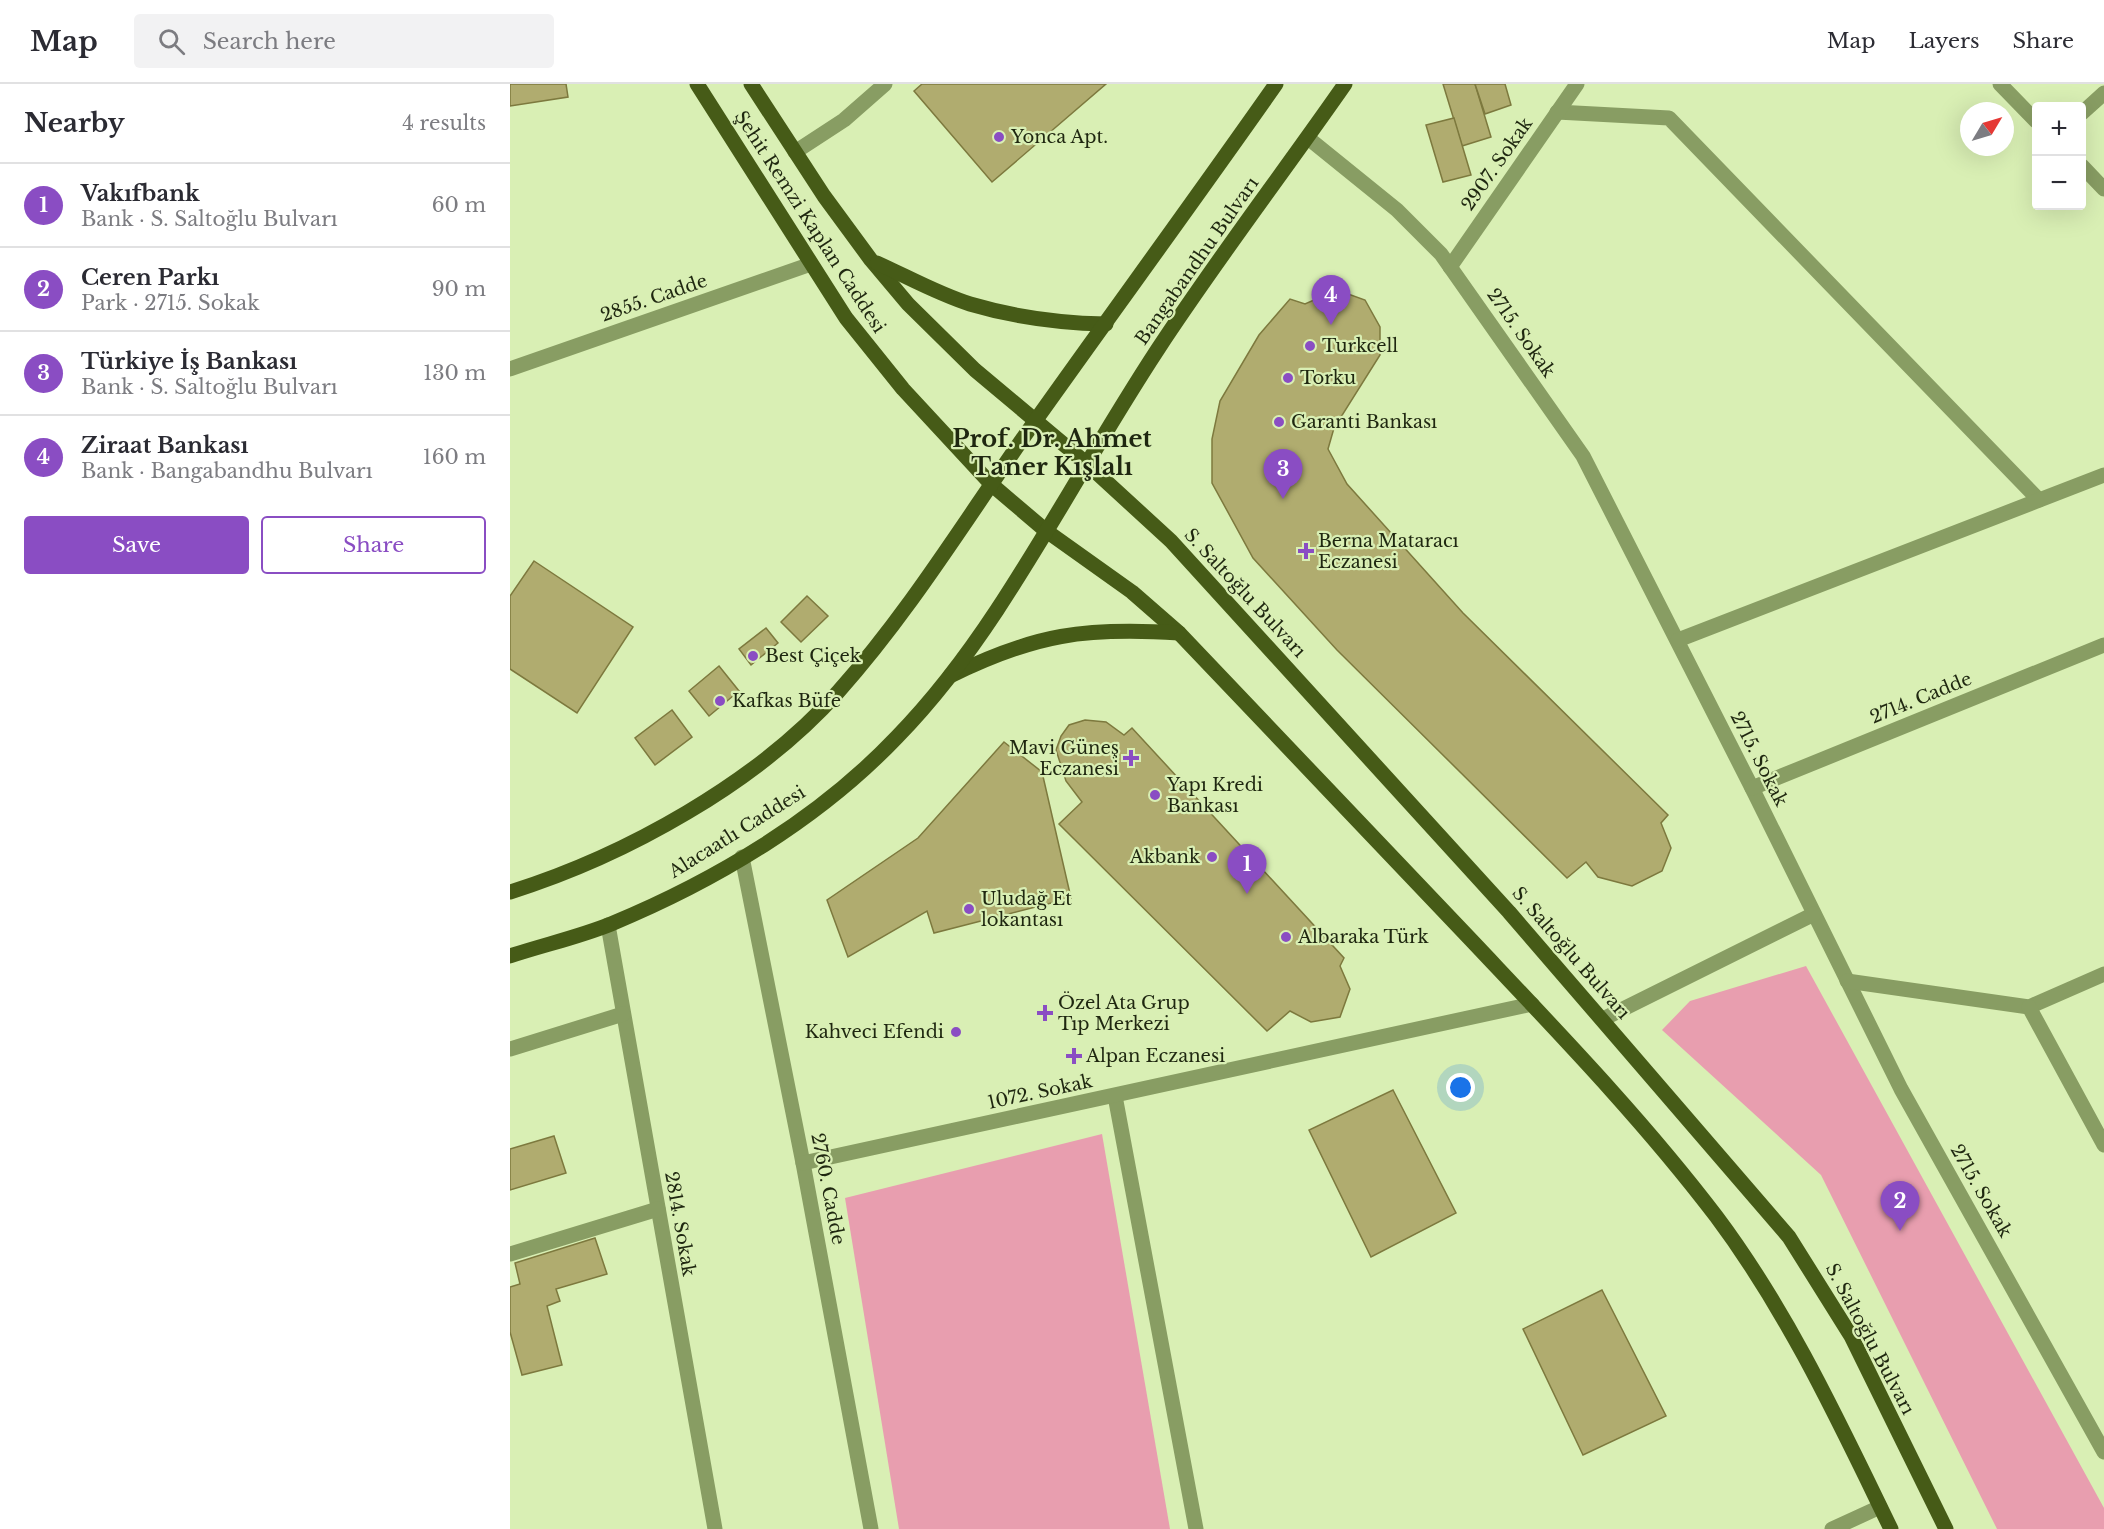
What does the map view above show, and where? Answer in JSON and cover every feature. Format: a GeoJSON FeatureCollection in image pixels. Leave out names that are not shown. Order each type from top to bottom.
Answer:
{"type":"FeatureCollection","features":[{"type":"Feature","properties":{"kind":"main road","name":"Şehit Remzi Kaplan Caddesi"},"geometry":{"type":"LineString","coordinates":[[697,84],[846,318],[883,365],[991,484],[1045,531]]}},
{"type":"Feature","properties":{"kind":"main road","name":"Şehit Remzi Kaplan Caddesi"},"geometry":{"type":"LineString","coordinates":[[751,84],[795,152],[871,260],[942,339],[1086,463]]}},
{"type":"Feature","properties":{"kind":"main road","name":"Bangabandhu Bulvarı"},"geometry":{"type":"LineString","coordinates":[[991,484],[1276,84]]}},
{"type":"Feature","properties":{"kind":"main road","name":"Bangabandhu Bulvarı"},"geometry":{"type":"LineString","coordinates":[[1045,531],[1158,348],[1345,84]]}},
{"type":"Feature","properties":{"kind":"main road"},"geometry":{"type":"LineString","coordinates":[[871,260],[949,296],[979,306],[1036,318],[1106,324]]}},
{"type":"Feature","properties":{"kind":"main road","name":"S. Saltoğlu Bulvarı"},"geometry":{"type":"LineString","coordinates":[[1086,463],[1171,541],[1509,912],[1603,1019],[1795,1246],[1851,1336],[1946,1529]]}},
{"type":"Feature","properties":{"kind":"main road"},"geometry":{"type":"LineString","coordinates":[[510,892],[653,833],[733,782],[797,732],[838,693],[909,605],[991,484]]}},
{"type":"Feature","properties":{"kind":"main road"},"geometry":{"type":"LineString","coordinates":[[1045,531],[1104,570],[1179,633],[1532,1004],[1667,1155],[1761,1280],[1797,1343],[1891,1529]]}},
{"type":"Feature","properties":{"kind":"main road","name":"Alacaatlı Caddesi"},"geometry":{"type":"LineString","coordinates":[[510,956],[608,925],[668,899],[793,825],[843,786],[897,737],[948,678],[996,612],[1045,531]]}},
{"type":"Feature","properties":{"kind":"main road"},"geometry":{"type":"LineString","coordinates":[[948,678],[1000,654],[1050,637],[1100,630],[1179,633]]}},
{"type":"Feature","properties":{"kind":"street"},"geometry":{"type":"LineString","coordinates":[[795,152],[844,120],[885,84]]}},
{"type":"Feature","properties":{"kind":"street","name":"2907. Sokak"},"geometry":{"type":"LineString","coordinates":[[1450,267],[1577,84]]}},
{"type":"Feature","properties":{"kind":"street"},"geometry":{"type":"LineString","coordinates":[[2000,84],[2032,116]]}},
{"type":"Feature","properties":{"kind":"street"},"geometry":{"type":"LineString","coordinates":[[2086,109],[2104,93]]}},
{"type":"Feature","properties":{"kind":"street"},"geometry":{"type":"LineString","coordinates":[[1557,112],[1669,118],[2039,500]]}},
{"type":"Feature","properties":{"kind":"street","name":"2715. Sokak"},"geometry":{"type":"LineString","coordinates":[[1308,138],[1413,224],[1450,267],[1583,456],[1752,788],[1901,1089],[2104,1452]]}},
{"type":"Feature","properties":{"kind":"street"},"geometry":{"type":"LineString","coordinates":[[2086,170],[2104,189]]}},
{"type":"Feature","properties":{"kind":"street","name":"2855. Cadde"},"geometry":{"type":"LineString","coordinates":[[510,369],[811,264]]}},
{"type":"Feature","properties":{"kind":"street"},"geometry":{"type":"LineString","coordinates":[[1677,640],[2104,475]]}},
{"type":"Feature","properties":{"kind":"street","name":"2714. Cadde"},"geometry":{"type":"LineString","coordinates":[[1752,788],[2104,645]]}},
{"type":"Feature","properties":{"kind":"street","name":"2760. Cadde"},"geometry":{"type":"LineString","coordinates":[[742,857],[803,1162],[871,1529]]}},
{"type":"Feature","properties":{"kind":"street"},"geometry":{"type":"LineString","coordinates":[[1603,1019],[1814,914]]}},
{"type":"Feature","properties":{"kind":"street","name":"2814. Sokak"},"geometry":{"type":"LineString","coordinates":[[608,925],[715,1529]]}},
{"type":"Feature","properties":{"kind":"street"},"geometry":{"type":"LineString","coordinates":[[1847,981],[2029,1007],[2104,974]]}},
{"type":"Feature","properties":{"kind":"street","name":"1072. Sokak"},"geometry":{"type":"LineString","coordinates":[[803,1162],[1532,1004]]}},
{"type":"Feature","properties":{"kind":"street"},"geometry":{"type":"LineString","coordinates":[[2029,1007],[2104,1144]]}},
{"type":"Feature","properties":{"kind":"street"},"geometry":{"type":"LineString","coordinates":[[510,1049],[623,1014]]}},
{"type":"Feature","properties":{"kind":"street"},"geometry":{"type":"LineString","coordinates":[[1115,1096],[1196,1529]]}},
{"type":"Feature","properties":{"kind":"street"},"geometry":{"type":"LineString","coordinates":[[510,1254],[658,1209]]}},
{"type":"Feature","properties":{"kind":"street"},"geometry":{"type":"LineString","coordinates":[[1832,1529],[1880,1507]]}},
{"type":"Feature","properties":{"kind":"shaded area"},"geometry":{"type":"Polygon","coordinates":[[[1806,966],[2104,1508],[2104,1529],[1997,1529],[1821,1175],[1662,1030],[1690,1001],[1806,966]]]}},
{"type":"Feature","properties":{"kind":"shaded area"},"geometry":{"type":"Polygon","coordinates":[[[1102,1134],[1170,1529],[899,1529],[845,1198],[1102,1134]]]}},
{"type":"Feature","properties":{"kind":"building"},"geometry":{"type":"Polygon","coordinates":[[[510,84],[566,84],[568,97],[510,106],[510,84]]]}},
{"type":"Feature","properties":{"kind":"building","name":"Yonca Apt."},"geometry":{"type":"Polygon","coordinates":[[[922,84],[1106,84],[992,182],[914,91],[922,84]]]}},
{"type":"Feature","properties":{"kind":"building"},"geometry":{"type":"Polygon","coordinates":[[[1443,84],[1475,84],[1491,137],[1462,146],[1443,84]]]}},
{"type":"Feature","properties":{"kind":"building"},"geometry":{"type":"Polygon","coordinates":[[[1475,84],[1505,84],[1511,105],[1485,114],[1475,84]]]}},
{"type":"Feature","properties":{"kind":"building"},"geometry":{"type":"Polygon","coordinates":[[[1454,118],[1471,175],[1443,182],[1426,125],[1454,118]]]}},
{"type":"Feature","properties":{"kind":"building"},"geometry":{"type":"Polygon","coordinates":[[[1337,290],[1365,300],[1380,327],[1380,355],[1334,428],[1328,449],[1347,484],[1463,613],[1668,815],[1661,823],[1671,848],[1662,871],[1632,886],[1598,877],[1586,862],[1567,878],[1337,650],[1253,558],[1212,483],[1212,439],[1220,401],[1259,335],[1290,299],[1305,304],[1337,290]]]}},
{"type":"Feature","properties":{"kind":"building"},"geometry":{"type":"Polygon","coordinates":[[[534,561],[633,627],[577,713],[510,669],[510,596],[534,561]]]}},
{"type":"Feature","properties":{"kind":"building"},"geometry":{"type":"Polygon","coordinates":[[[807,596],[828,616],[801,642],[781,622],[807,596]]]}},
{"type":"Feature","properties":{"kind":"building"},"geometry":{"type":"Polygon","coordinates":[[[766,628],[778,643],[751,665],[739,649],[766,628]]]}},
{"type":"Feature","properties":{"kind":"building"},"geometry":{"type":"Polygon","coordinates":[[[719,666],[739,691],[709,716],[689,691],[719,666]]]}},
{"type":"Feature","properties":{"kind":"building"},"geometry":{"type":"Polygon","coordinates":[[[672,710],[692,737],[655,765],[635,738],[672,710]]]}},
{"type":"Feature","properties":{"kind":"building"},"geometry":{"type":"Polygon","coordinates":[[[1085,720],[1106,722],[1124,735],[1132,728],[1344,958],[1340,966],[1350,989],[1340,1017],[1311,1022],[1290,1011],[1267,1031],[1059,824],[1082,802],[1066,781],[1056,750],[1061,736],[1069,725],[1085,720]]]}},
{"type":"Feature","properties":{"kind":"building"},"geometry":{"type":"Polygon","coordinates":[[[1004,742],[1042,772],[1071,898],[934,933],[927,911],[848,957],[827,900],[918,838],[1004,742]]]}},
{"type":"Feature","properties":{"kind":"building"},"geometry":{"type":"Polygon","coordinates":[[[1393,1090],[1456,1213],[1371,1257],[1309,1130],[1393,1090]]]}},
{"type":"Feature","properties":{"kind":"building"},"geometry":{"type":"Polygon","coordinates":[[[554,1136],[566,1173],[510,1190],[510,1149],[554,1136]]]}},
{"type":"Feature","properties":{"kind":"building"},"geometry":{"type":"Polygon","coordinates":[[[595,1238],[607,1274],[556,1289],[560,1301],[547,1306],[562,1365],[522,1375],[510,1332],[510,1287],[520,1284],[515,1263],[595,1238]]]}},
{"type":"Feature","properties":{"kind":"building"},"geometry":{"type":"Polygon","coordinates":[[[1602,1290],[1666,1416],[1583,1455],[1523,1329],[1602,1290]]]}},
{"type":"Feature","properties":{"kind":"place","name":"Yonca Apt."},"geometry":{"type":"Point","coordinates":[999,137]}},
{"type":"Feature","properties":{"kind":"place","name":"Ziraat Bankası"},"geometry":{"type":"Point","coordinates":[1331,325]}},
{"type":"Feature","properties":{"kind":"place","name":"Turkcell"},"geometry":{"type":"Point","coordinates":[1310,346]}},
{"type":"Feature","properties":{"kind":"place","name":"Torku"},"geometry":{"type":"Point","coordinates":[1288,378]}},
{"type":"Feature","properties":{"kind":"place","name":"Garanti Bankası"},"geometry":{"type":"Point","coordinates":[1279,422]}},
{"type":"Feature","properties":{"kind":"place","name":"Türkiye İş Bankası"},"geometry":{"type":"Point","coordinates":[1283,499]}},
{"type":"Feature","properties":{"kind":"place","name":"Berna Mataracı Eczanesi"},"geometry":{"type":"Point","coordinates":[1306,551]}},
{"type":"Feature","properties":{"kind":"place","name":"Best Çiçek"},"geometry":{"type":"Point","coordinates":[753,656]}},
{"type":"Feature","properties":{"kind":"place","name":"Kafkas Büfe"},"geometry":{"type":"Point","coordinates":[720,701]}},
{"type":"Feature","properties":{"kind":"place","name":"Mavi Güneş Eczanesi"},"geometry":{"type":"Point","coordinates":[1131,758]}},
{"type":"Feature","properties":{"kind":"place","name":"Yapı Kredi Bankası"},"geometry":{"type":"Point","coordinates":[1155,795]}},
{"type":"Feature","properties":{"kind":"place","name":"Akbank"},"geometry":{"type":"Point","coordinates":[1212,857]}},
{"type":"Feature","properties":{"kind":"place","name":"Vakıfbank"},"geometry":{"type":"Point","coordinates":[1247,894]}},
{"type":"Feature","properties":{"kind":"place","name":"Uludağ Et lokantası"},"geometry":{"type":"Point","coordinates":[969,909]}},
{"type":"Feature","properties":{"kind":"place","name":"Albaraka Türk"},"geometry":{"type":"Point","coordinates":[1286,937]}},
{"type":"Feature","properties":{"kind":"place","name":"Özel Ata Grup Tıp Merkezi"},"geometry":{"type":"Point","coordinates":[1045,1013]}},
{"type":"Feature","properties":{"kind":"place","name":"Kahveci Efendi"},"geometry":{"type":"Point","coordinates":[956,1032]}},
{"type":"Feature","properties":{"kind":"place","name":"Alpan Eczanesi"},"geometry":{"type":"Point","coordinates":[1074,1056]}},
{"type":"Feature","properties":{"kind":"place","name":"Ceren Parkı"},"geometry":{"type":"Point","coordinates":[1900,1231]}},
{"type":"Feature","properties":{"kind":"district","name":"Prof. Dr. Ahmet Taner Kışlalı"},"geometry":{"type":"Point","coordinates":[1052,452]}}]}
